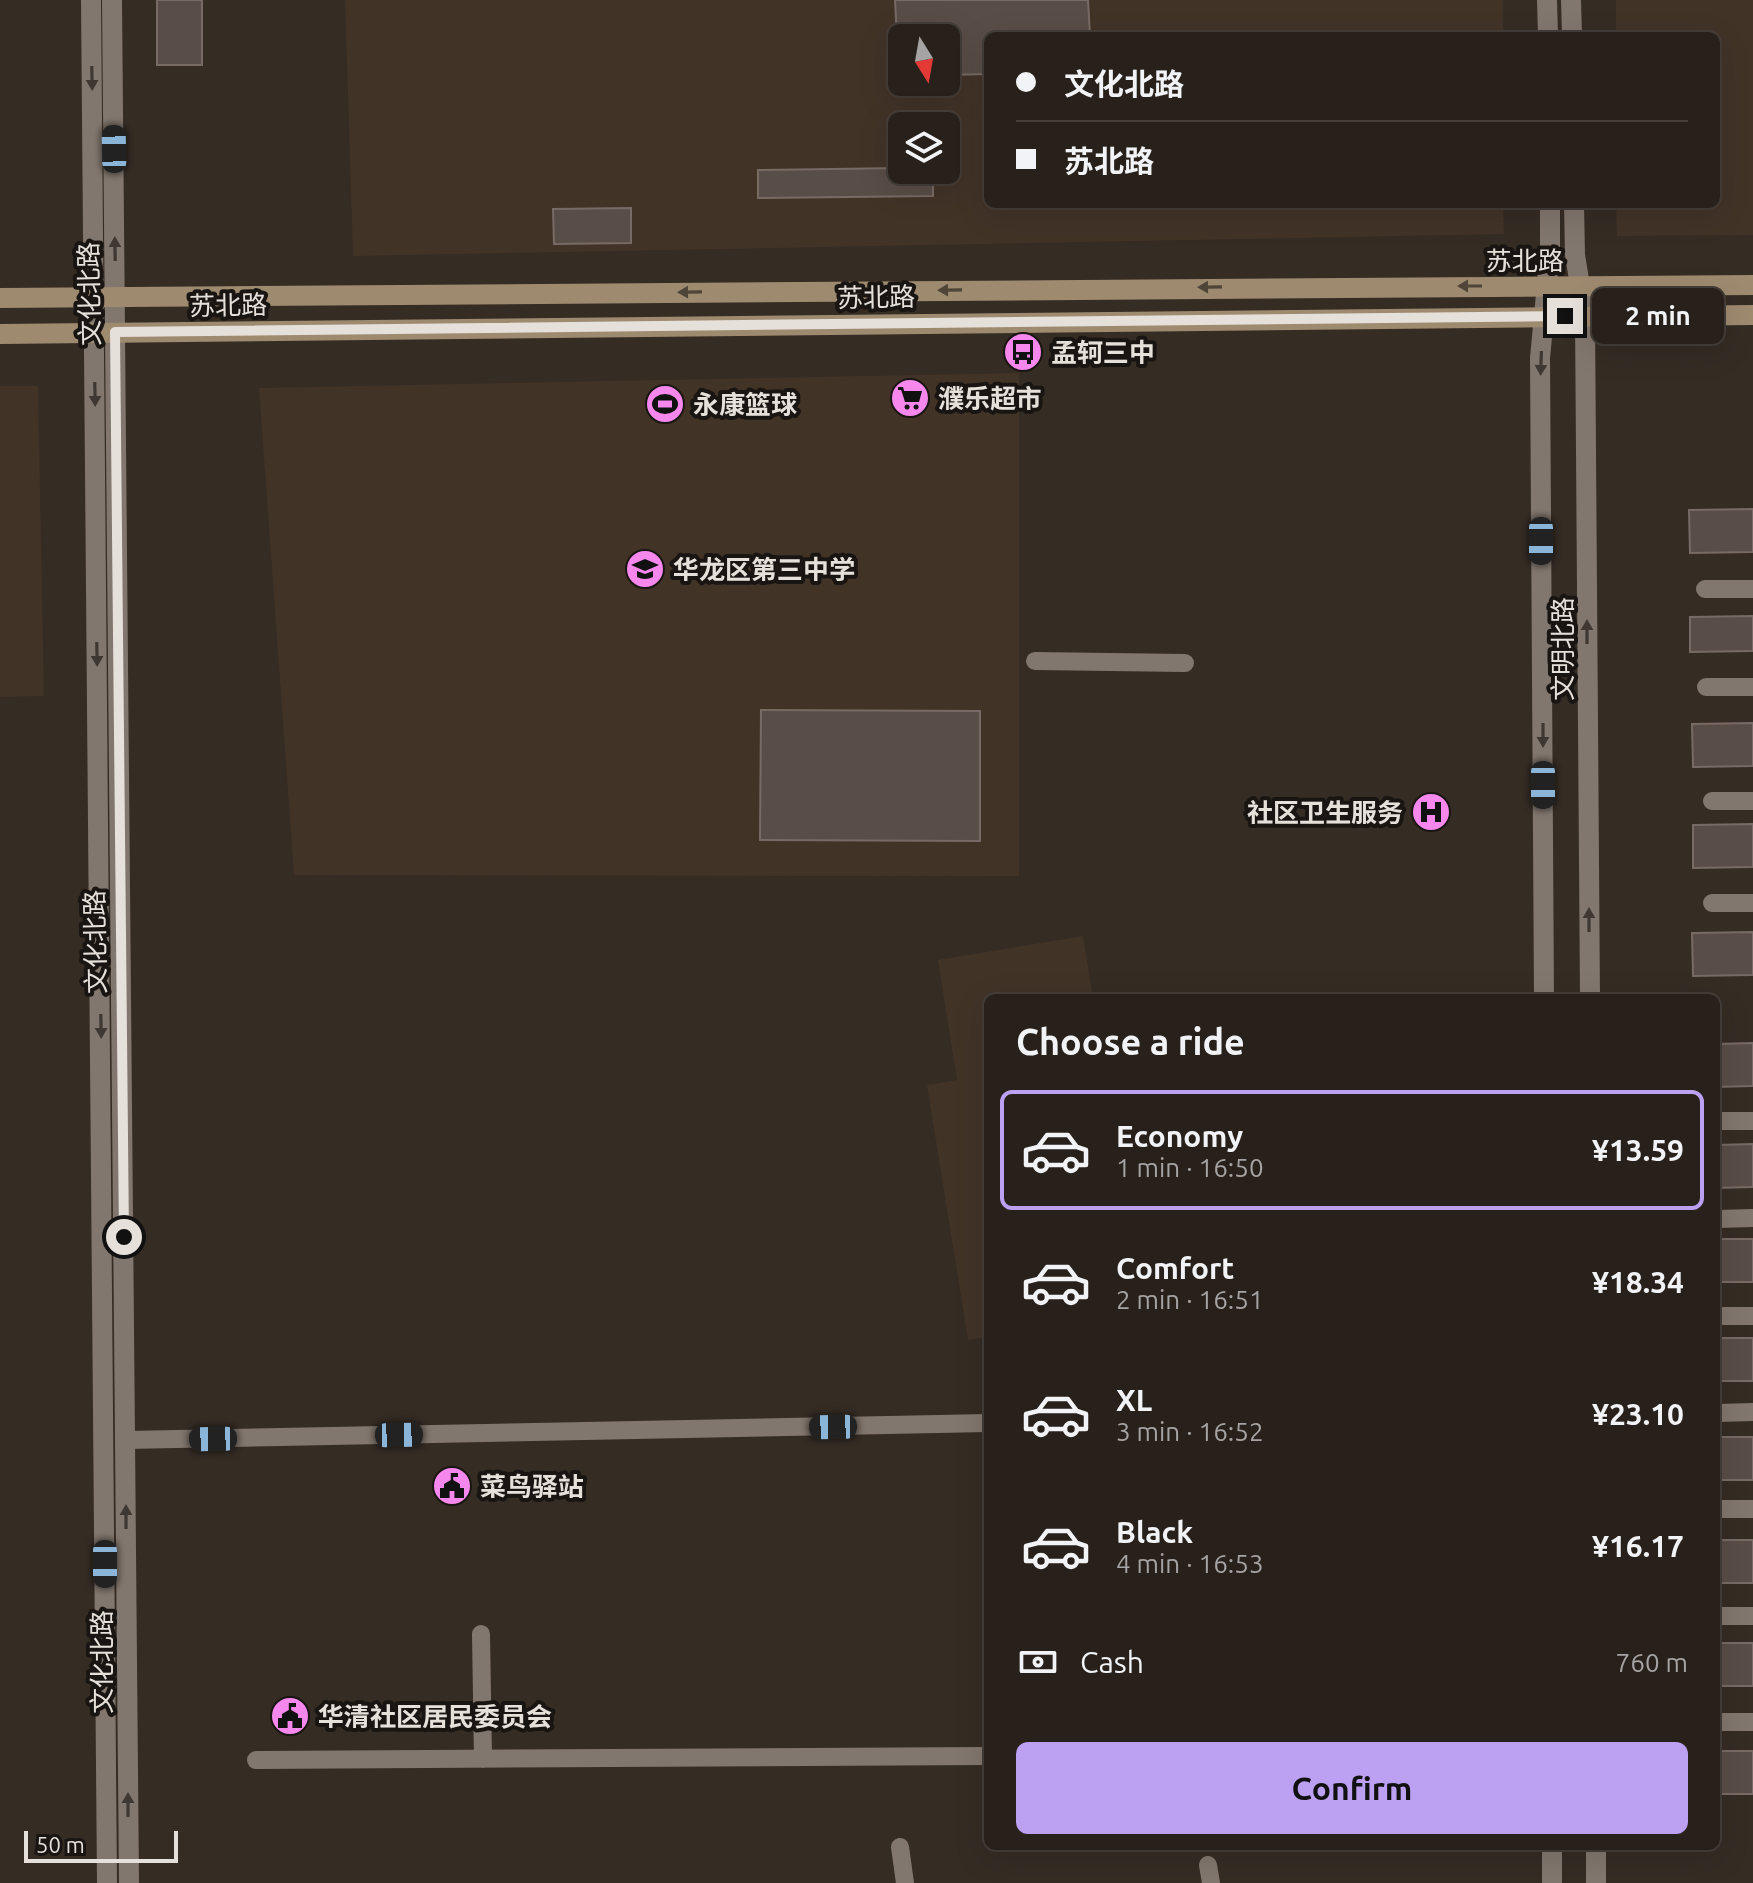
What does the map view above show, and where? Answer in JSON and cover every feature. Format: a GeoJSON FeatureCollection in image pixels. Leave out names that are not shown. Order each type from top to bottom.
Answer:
{"type":"FeatureCollection","features":[{"type":"Feature","properties":{"kind":"main road","name":"苏北路"},"geometry":{"type":"LineString","coordinates":[[0,298],[1753,285]]}},
{"type":"Feature","properties":{"kind":"main road","name":"苏北路"},"geometry":{"type":"LineString","coordinates":[[0,334],[1753,315]]}},
{"type":"Feature","properties":{"kind":"street","name":"文化北路"},"geometry":{"type":"LineString","coordinates":[[91,0],[107,1883]]}},
{"type":"Feature","properties":{"kind":"street","name":"文化北路"},"geometry":{"type":"LineString","coordinates":[[112,0],[129,1883]]}},
{"type":"Feature","properties":{"kind":"street"},"geometry":{"type":"LineString","coordinates":[[1547,0],[1548,32]]}},
{"type":"Feature","properties":{"kind":"street"},"geometry":{"type":"LineString","coordinates":[[1571,0],[1572,32]]}},
{"type":"Feature","properties":{"kind":"street","name":"文明北路"},"geometry":{"type":"LineString","coordinates":[[1544,994],[1540,358],[1548,286],[1550,208]]}},
{"type":"Feature","properties":{"kind":"street","name":"文明北路"},"geometry":{"type":"LineString","coordinates":[[1574,208],[1585,316],[1590,994]]}},
{"type":"Feature","properties":{"kind":"street"},"geometry":{"type":"LineString","coordinates":[[1705,589],[1753,589]]}},
{"type":"Feature","properties":{"kind":"street"},"geometry":{"type":"LineString","coordinates":[[1035,661],[1185,663]]}},
{"type":"Feature","properties":{"kind":"street"},"geometry":{"type":"LineString","coordinates":[[1706,687],[1753,687]]}},
{"type":"Feature","properties":{"kind":"street"},"geometry":{"type":"LineString","coordinates":[[1712,801],[1753,801]]}},
{"type":"Feature","properties":{"kind":"street"},"geometry":{"type":"LineString","coordinates":[[1712,903],[1753,903]]}},
{"type":"Feature","properties":{"kind":"street"},"geometry":{"type":"LineString","coordinates":[[1720,1121],[1753,1121]]}},
{"type":"Feature","properties":{"kind":"street"},"geometry":{"type":"LineString","coordinates":[[1720,1219],[1753,1218]]}},
{"type":"Feature","properties":{"kind":"street"},"geometry":{"type":"LineString","coordinates":[[1720,1316],[1753,1316]]}},
{"type":"Feature","properties":{"kind":"street"},"geometry":{"type":"LineString","coordinates":[[1720,1413],[1753,1412]]}},
{"type":"Feature","properties":{"kind":"street"},"geometry":{"type":"LineString","coordinates":[[125,1440],[984,1423]]}},
{"type":"Feature","properties":{"kind":"street"},"geometry":{"type":"LineString","coordinates":[[1720,1509],[1753,1509]]}},
{"type":"Feature","properties":{"kind":"street"},"geometry":{"type":"LineString","coordinates":[[1720,1616],[1753,1616]]}},
{"type":"Feature","properties":{"kind":"street"},"geometry":{"type":"LineString","coordinates":[[481,1634],[483,1759]]}},
{"type":"Feature","properties":{"kind":"street"},"geometry":{"type":"LineString","coordinates":[[1720,1722],[1753,1722]]}},
{"type":"Feature","properties":{"kind":"street"},"geometry":{"type":"LineString","coordinates":[[256,1760],[984,1756]]}},
{"type":"Feature","properties":{"kind":"street"},"geometry":{"type":"LineString","coordinates":[[900,1847],[905,1883]]}},
{"type":"Feature","properties":{"kind":"street"},"geometry":{"type":"LineString","coordinates":[[1552,1850],[1552,1883]]}},
{"type":"Feature","properties":{"kind":"street"},"geometry":{"type":"LineString","coordinates":[[1596,1850],[1596,1883]]}},
{"type":"Feature","properties":{"kind":"shaded area"},"geometry":{"type":"Polygon","coordinates":[[[345,0],[1503,0],[1503,32],[984,32],[984,208],[1503,208],[1504,234],[353,256],[345,0]]]}},
{"type":"Feature","properties":{"kind":"shaded area"},"geometry":{"type":"Polygon","coordinates":[[[1616,0],[1753,0],[1753,235],[1617,236],[1616,208],[1720,208],[1720,32],[1616,32],[1616,0]]]}},
{"type":"Feature","properties":{"kind":"shaded area","name":"华龙区第三中学"},"geometry":{"type":"Polygon","coordinates":[[[1019,373],[1019,876],[294,875],[259,388],[1019,373]]]}},
{"type":"Feature","properties":{"kind":"shaded area"},"geometry":{"type":"Polygon","coordinates":[[[0,386],[38,386],[44,696],[0,697],[0,386]]]}},
{"type":"Feature","properties":{"kind":"shaded area"},"geometry":{"type":"Polygon","coordinates":[[[1083,936],[1092,994],[984,994],[984,1350],[982,1338],[968,1340],[927,1085],[957,1080],[938,960],[1083,936]]]}},
{"type":"Feature","properties":{"kind":"building"},"geometry":{"type":"Polygon","coordinates":[[[157,0],[202,0],[202,65],[157,65],[157,0]]]}},
{"type":"Feature","properties":{"kind":"building"},"geometry":{"type":"Polygon","coordinates":[[[895,0],[1088,0],[1090,32],[984,32],[984,74],[960,75],[960,24],[896,24],[895,0]]]}},
{"type":"Feature","properties":{"kind":"building"},"geometry":{"type":"Polygon","coordinates":[[[888,168],[888,184],[933,184],[933,196],[758,198],[758,170],[888,168]]]}},
{"type":"Feature","properties":{"kind":"building"},"geometry":{"type":"Polygon","coordinates":[[[631,208],[631,243],[554,244],[553,209],[631,208]]]}},
{"type":"Feature","properties":{"kind":"building"},"geometry":{"type":"Polygon","coordinates":[[[1753,509],[1753,552],[1690,553],[1689,510],[1753,509]]]}},
{"type":"Feature","properties":{"kind":"building"},"geometry":{"type":"Polygon","coordinates":[[[1753,616],[1753,651],[1690,652],[1690,617],[1753,616]]]}},
{"type":"Feature","properties":{"kind":"building"},"geometry":{"type":"Polygon","coordinates":[[[761,710],[980,711],[980,841],[760,840],[761,710]]]}},
{"type":"Feature","properties":{"kind":"building"},"geometry":{"type":"Polygon","coordinates":[[[1753,723],[1753,766],[1693,767],[1692,724],[1753,723]]]}},
{"type":"Feature","properties":{"kind":"building"},"geometry":{"type":"Polygon","coordinates":[[[1753,824],[1753,867],[1693,868],[1693,825],[1753,824]]]}},
{"type":"Feature","properties":{"kind":"building"},"geometry":{"type":"Polygon","coordinates":[[[1753,932],[1753,975],[1693,976],[1692,933],[1753,932]]]}},
{"type":"Feature","properties":{"kind":"building"},"geometry":{"type":"Polygon","coordinates":[[[1753,1043],[1753,1086],[1720,1087],[1720,1044],[1753,1043]]]}},
{"type":"Feature","properties":{"kind":"building"},"geometry":{"type":"Polygon","coordinates":[[[1753,1144],[1753,1187],[1720,1188],[1720,1145],[1753,1144]]]}},
{"type":"Feature","properties":{"kind":"building"},"geometry":{"type":"Polygon","coordinates":[[[1720,1239],[1753,1239],[1753,1282],[1720,1282],[1720,1239]]]}},
{"type":"Feature","properties":{"kind":"building"},"geometry":{"type":"Polygon","coordinates":[[[1720,1338],[1753,1338],[1753,1381],[1720,1381],[1720,1338]]]}},
{"type":"Feature","properties":{"kind":"building"},"geometry":{"type":"Polygon","coordinates":[[[1720,1437],[1753,1437],[1753,1480],[1720,1480],[1720,1437]]]}},
{"type":"Feature","properties":{"kind":"building"},"geometry":{"type":"Polygon","coordinates":[[[1720,1540],[1753,1540],[1753,1583],[1720,1583],[1720,1540]]]}},
{"type":"Feature","properties":{"kind":"building"},"geometry":{"type":"Polygon","coordinates":[[[1720,1643],[1753,1643],[1753,1686],[1720,1686],[1720,1643]]]}},
{"type":"Feature","properties":{"kind":"building"},"geometry":{"type":"Polygon","coordinates":[[[1720,1751],[1753,1751],[1753,1794],[1720,1794],[1720,1751]]]}},
{"type":"Feature","properties":{"kind":"place","name":"孟轲三中"},"geometry":{"type":"Point","coordinates":[1023,352]}},
{"type":"Feature","properties":{"kind":"place","name":"濮乐超市"},"geometry":{"type":"Point","coordinates":[910,398]}},
{"type":"Feature","properties":{"kind":"place","name":"永康篮球"},"geometry":{"type":"Point","coordinates":[665,404]}},
{"type":"Feature","properties":{"kind":"place","name":"华龙区第三中学"},"geometry":{"type":"Point","coordinates":[645,569]}},
{"type":"Feature","properties":{"kind":"place","name":"社区卫生服务"},"geometry":{"type":"Point","coordinates":[1431,812]}},
{"type":"Feature","properties":{"kind":"place","name":"菜鸟驿站"},"geometry":{"type":"Point","coordinates":[452,1486]}},
{"type":"Feature","properties":{"kind":"place","name":"华清社区居民委员会"},"geometry":{"type":"Point","coordinates":[290,1716]}},
{"type":"Feature","properties":{"kind":"route"},"geometry":{"type":"LineString","coordinates":[[124,1237],[115,332],[1565,316]]}}]}
